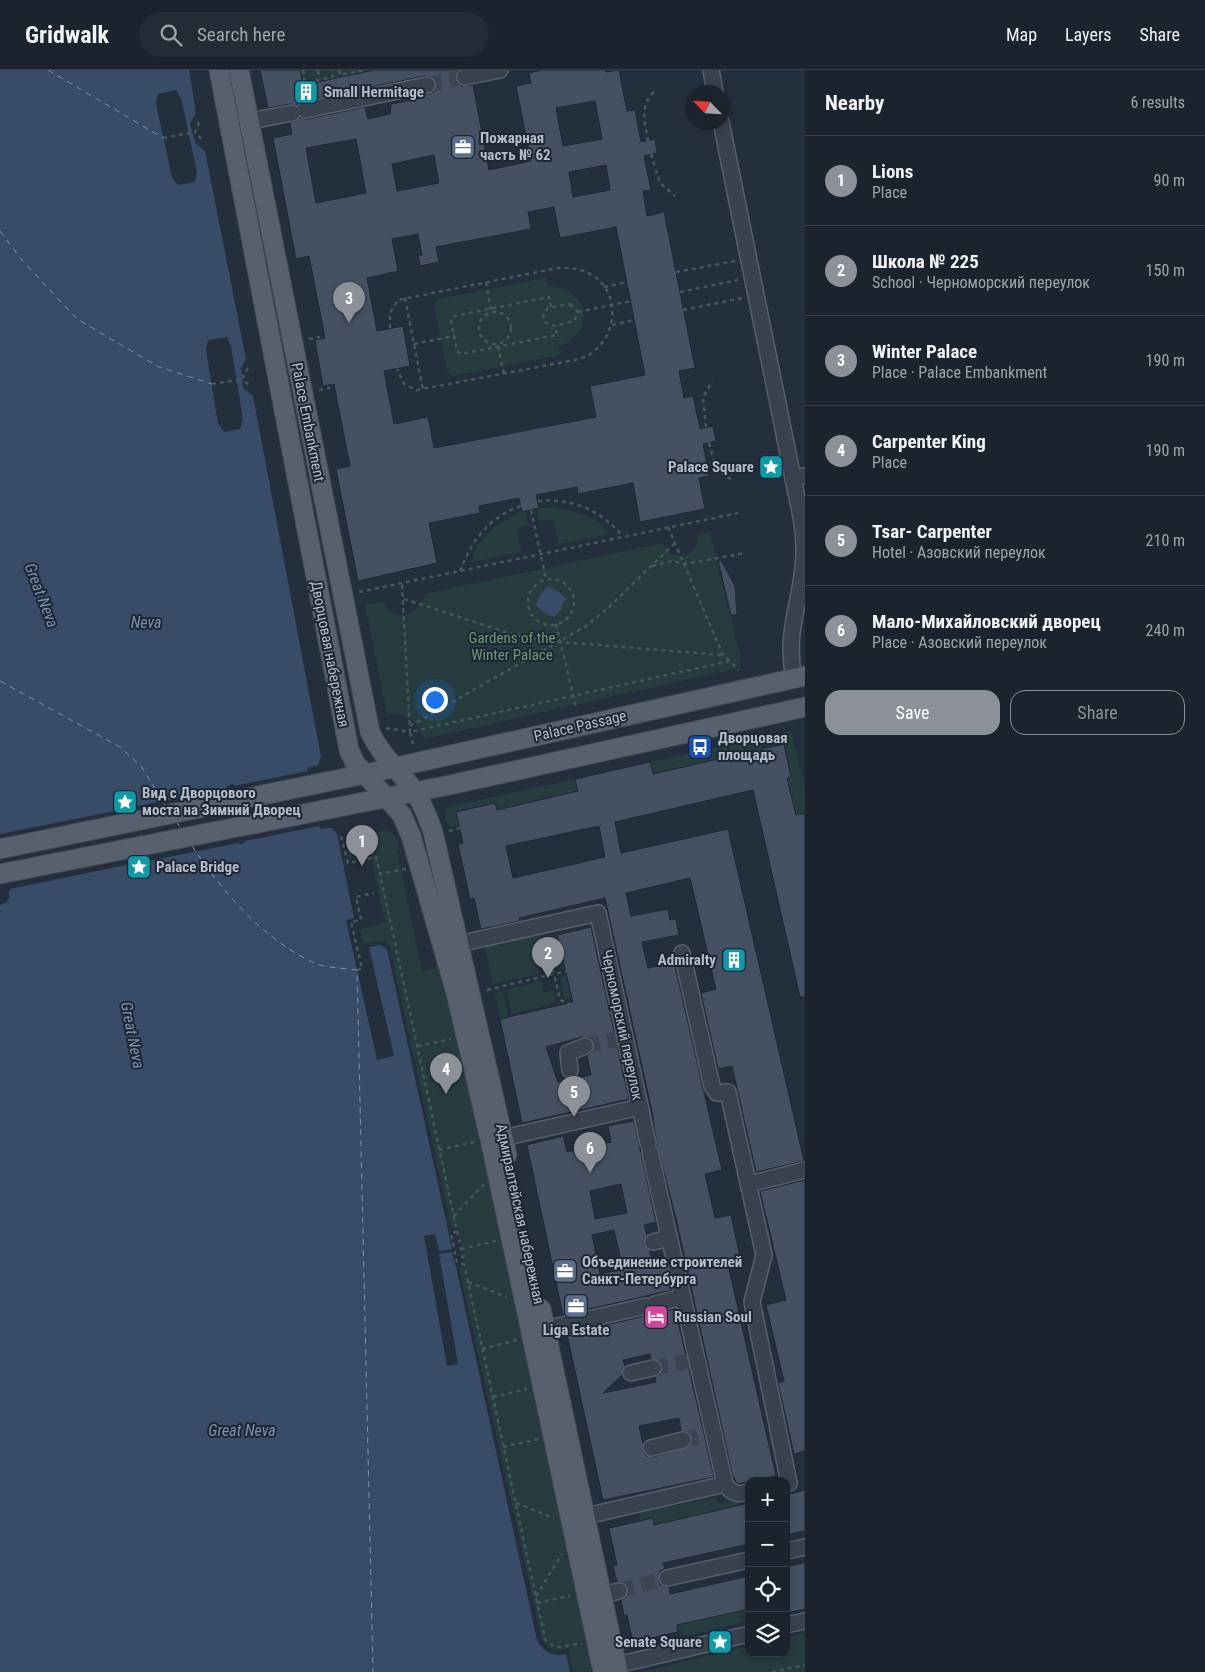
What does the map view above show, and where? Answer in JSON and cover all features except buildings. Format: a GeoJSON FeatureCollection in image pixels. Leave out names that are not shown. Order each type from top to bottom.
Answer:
{"type":"FeatureCollection","features":[{"type":"Feature","properties":{"kind":"main road","name":"Дворцовая набережная"},"geometry":{"type":"LineString","coordinates":[[219,70],[277,365],[348,750],[365,774]]}},
{"type":"Feature","properties":{"kind":"main road","name":"Palace Embankment"},"geometry":{"type":"LineString","coordinates":[[239,70],[370,732],[376,745],[394,767]]}},
{"type":"Feature","properties":{"kind":"main road","name":"Palace Passage"},"geometry":{"type":"LineString","coordinates":[[365,774],[799,677]]}},
{"type":"Feature","properties":{"kind":"main road","name":"Palace Passage"},"geometry":{"type":"LineString","coordinates":[[387,798],[804,709]]}},
{"type":"Feature","properties":{"kind":"main road","name":"Адмиралтейская набережная"},"geometry":{"type":"LineString","coordinates":[[394,767],[415,792],[425,810],[433,832],[503,1138],[586,1516],[611,1593],[613,1670]]}},
{"type":"Feature","properties":{"kind":"main road"},"geometry":{"type":"LineString","coordinates":[[0,849],[365,774]]}},
{"type":"Feature","properties":{"kind":"main road","name":"Адмиралтейская набережная"},"geometry":{"type":"LineString","coordinates":[[365,774],[402,815],[411,836],[456,993],[532,1331],[613,1670]]}},
{"type":"Feature","properties":{"kind":"main road"},"geometry":{"type":"LineString","coordinates":[[0,874],[387,798]]}},
{"type":"Feature","properties":{"kind":"street"},"geometry":{"type":"LineString","coordinates":[[465,78],[500,70]]}},
{"type":"Feature","properties":{"kind":"street"},"geometry":{"type":"LineString","coordinates":[[711,70],[714,85]]}},
{"type":"Feature","properties":{"kind":"street"},"geometry":{"type":"LineString","coordinates":[[250,121],[427,85]]}},
{"type":"Feature","properties":{"kind":"street"},"geometry":{"type":"LineString","coordinates":[[723,130],[756,296],[799,477],[804,530],[804,555],[798,630],[790,647],[799,677]]}},
{"type":"Feature","properties":{"kind":"street","name":"Черноморский переулок"},"geometry":{"type":"LineString","coordinates":[[543,925],[598,912],[621,1038],[651,1147],[675,1246],[693,1360],[710,1434],[725,1484]]}},
{"type":"Feature","properties":{"kind":"street"},"geometry":{"type":"LineString","coordinates":[[458,944],[543,925]]}},
{"type":"Feature","properties":{"kind":"street"},"geometry":{"type":"LineString","coordinates":[[682,953],[712,1086],[717,1094],[728,1092],[764,1255],[752,1302],[788,1477]]}},
{"type":"Feature","properties":{"kind":"street"},"geometry":{"type":"LineString","coordinates":[[570,1070],[568,1053],[585,1046]]}},
{"type":"Feature","properties":{"kind":"street"},"geometry":{"type":"LineString","coordinates":[[503,1138],[584,1126],[640,1107]]}},
{"type":"Feature","properties":{"kind":"street"},"geometry":{"type":"LineString","coordinates":[[749,1184],[805,1170]]}},
{"type":"Feature","properties":{"kind":"street"},"geometry":{"type":"LineString","coordinates":[[653,1242],[675,1246]]}},
{"type":"Feature","properties":{"kind":"street"},"geometry":{"type":"LineString","coordinates":[[545,1329],[683,1298]]}},
{"type":"Feature","properties":{"kind":"street"},"geometry":{"type":"LineString","coordinates":[[631,1373],[653,1368]]}},
{"type":"Feature","properties":{"kind":"street"},"geometry":{"type":"LineString","coordinates":[[651,1448],[683,1440]]}},
{"type":"Feature","properties":{"kind":"street"},"geometry":{"type":"LineString","coordinates":[[586,1516],[725,1484],[730,1491],[738,1494],[745,1493]]}},
{"type":"Feature","properties":{"kind":"street"},"geometry":{"type":"LineString","coordinates":[[790,1551],[805,1547]]}},
{"type":"Feature","properties":{"kind":"street"},"geometry":{"type":"LineString","coordinates":[[667,1578],[745,1561]]}},
{"type":"Feature","properties":{"kind":"street"},"geometry":{"type":"LineString","coordinates":[[790,1624],[805,1621]]}},
{"type":"Feature","properties":{"kind":"street"},"geometry":{"type":"LineString","coordinates":[[613,1670],[745,1635]]}},
{"type":"Feature","properties":{"kind":"path"},"geometry":{"type":"LineString","coordinates":[[303,70],[305,83],[333,77],[332,70]]}},
{"type":"Feature","properties":{"kind":"path"},"geometry":{"type":"LineString","coordinates":[[318,70],[320,80]]}},
{"type":"Feature","properties":{"kind":"path"},"geometry":{"type":"LineString","coordinates":[[339,70],[340,75],[365,70]]}},
{"type":"Feature","properties":{"kind":"path"},"geometry":{"type":"LineString","coordinates":[[648,141],[644,116],[645,107],[647,100],[655,91]]}},
{"type":"Feature","properties":{"kind":"path"},"geometry":{"type":"LineString","coordinates":[[195,132],[199,122]]}},
{"type":"Feature","properties":{"kind":"path"},"geometry":{"type":"LineString","coordinates":[[164,138],[195,132]]}},
{"type":"Feature","properties":{"kind":"path"},"geometry":{"type":"LineString","coordinates":[[195,132],[203,141]]}},
{"type":"Feature","properties":{"kind":"path"},"geometry":{"type":"LineString","coordinates":[[651,154],[660,183],[676,196]]}},
{"type":"Feature","properties":{"kind":"path"},"geometry":{"type":"LineString","coordinates":[[676,272],[748,258]]}},
{"type":"Feature","properties":{"kind":"path"},"geometry":{"type":"LineString","coordinates":[[390,328],[390,313],[393,304],[405,298],[558,268],[576,268],[593,275],[604,287],[612,305],[612,324],[605,340],[592,353],[575,360],[423,390],[410,388],[404,384],[397,369]]}},
{"type":"Feature","properties":{"kind":"path"},"geometry":{"type":"LineString","coordinates":[[680,292],[752,277]]}},
{"type":"Feature","properties":{"kind":"path"},"geometry":{"type":"LineString","coordinates":[[486,282],[491,310]]}},
{"type":"Feature","properties":{"kind":"path"},"geometry":{"type":"LineString","coordinates":[[604,287],[627,282]]}},
{"type":"Feature","properties":{"kind":"path"},"geometry":{"type":"LineString","coordinates":[[683,310],[756,296]]}},
{"type":"Feature","properties":{"kind":"path"},"geometry":{"type":"LineString","coordinates":[[405,298],[423,390]]}},
{"type":"Feature","properties":{"kind":"path"},"geometry":{"type":"LineString","coordinates":[[551,307],[549,298],[454,316],[452,320],[454,336],[458,351],[462,354],[498,345],[557,335],[555,326]]}},
{"type":"Feature","properties":{"kind":"path"},"geometry":{"type":"LineString","coordinates":[[578,312],[631,302]]}},
{"type":"Feature","properties":{"kind":"path"},"geometry":{"type":"LineString","coordinates":[[570,304],[578,312],[574,321],[555,326],[548,324],[544,318],[545,311],[551,307],[570,304]]}},
{"type":"Feature","properties":{"kind":"path"},"geometry":{"type":"LineString","coordinates":[[491,310],[482,319],[479,331],[486,341],[498,345]]}},
{"type":"Feature","properties":{"kind":"path"},"geometry":{"type":"LineString","coordinates":[[491,310],[504,314],[511,325],[508,337],[498,345]]}},
{"type":"Feature","properties":{"kind":"path"},"geometry":{"type":"LineString","coordinates":[[612,324],[634,320]]}},
{"type":"Feature","properties":{"kind":"path"},"geometry":{"type":"LineString","coordinates":[[414,344],[454,336]]}},
{"type":"Feature","properties":{"kind":"path"},"geometry":{"type":"LineString","coordinates":[[305,340],[320,337]]}},
{"type":"Feature","properties":{"kind":"path"},"geometry":{"type":"LineString","coordinates":[[498,345],[504,374]]}},
{"type":"Feature","properties":{"kind":"path"},"geometry":{"type":"LineString","coordinates":[[244,379],[248,368]]}},
{"type":"Feature","properties":{"kind":"path"},"geometry":{"type":"LineString","coordinates":[[212,384],[244,379]]}},
{"type":"Feature","properties":{"kind":"path"},"geometry":{"type":"LineString","coordinates":[[244,379],[252,387]]}},
{"type":"Feature","properties":{"kind":"path"},"geometry":{"type":"LineString","coordinates":[[706,428],[703,398],[712,381]]}},
{"type":"Feature","properties":{"kind":"path"},"geometry":{"type":"LineString","coordinates":[[315,390],[330,388]]}},
{"type":"Feature","properties":{"kind":"path"},"geometry":{"type":"LineString","coordinates":[[710,443],[715,464],[724,476],[731,479]]}},
{"type":"Feature","properties":{"kind":"path"},"geometry":{"type":"LineString","coordinates":[[538,502],[567,502],[594,512],[611,522],[622,536]]}},
{"type":"Feature","properties":{"kind":"path"},"geometry":{"type":"LineString","coordinates":[[460,571],[466,552],[482,531],[501,515],[521,506]]}},
{"type":"Feature","properties":{"kind":"path"},"geometry":{"type":"LineString","coordinates":[[531,510],[546,580]]}},
{"type":"Feature","properties":{"kind":"path"},"geometry":{"type":"LineString","coordinates":[[359,592],[738,513]]}},
{"type":"Feature","properties":{"kind":"path"},"geometry":{"type":"LineString","coordinates":[[668,527],[723,654],[739,670]]}},
{"type":"Feature","properties":{"kind":"path"},"geometry":{"type":"LineString","coordinates":[[410,726],[586,626],[608,608],[675,543]]}},
{"type":"Feature","properties":{"kind":"path"},"geometry":{"type":"LineString","coordinates":[[651,567],[672,561],[684,564],[745,553]]}},
{"type":"Feature","properties":{"kind":"path"},"geometry":{"type":"LineString","coordinates":[[546,580],[560,581],[566,585],[573,598],[572,612],[568,617],[556,624],[542,623],[536,619],[529,607],[530,592],[540,582],[546,580]]}},
{"type":"Feature","properties":{"kind":"path"},"geometry":{"type":"LineString","coordinates":[[402,584],[410,732],[413,744]]}},
{"type":"Feature","properties":{"kind":"path"},"geometry":{"type":"LineString","coordinates":[[404,599],[515,635],[560,642],[723,654]]}},
{"type":"Feature","properties":{"kind":"path"},"geometry":{"type":"LineString","coordinates":[[556,624],[576,708]]}},
{"type":"Feature","properties":{"kind":"path"},"geometry":{"type":"LineString","coordinates":[[386,728],[410,732],[730,661]]}},
{"type":"Feature","properties":{"kind":"path"},"geometry":{"type":"LineString","coordinates":[[762,733],[765,749]]}},
{"type":"Feature","properties":{"kind":"path"},"geometry":{"type":"LineString","coordinates":[[445,832],[460,828]]}},
{"type":"Feature","properties":{"kind":"path"},"geometry":{"type":"LineString","coordinates":[[342,836],[348,863],[376,857],[545,1639],[550,1645],[557,1647],[584,1642]]}},
{"type":"Feature","properties":{"kind":"path"},"geometry":{"type":"LineString","coordinates":[[380,874],[401,870]]}},
{"type":"Feature","properties":{"kind":"path"},"geometry":{"type":"LineString","coordinates":[[357,970],[362,969],[351,922],[361,920],[356,897],[374,893]]}},
{"type":"Feature","properties":{"kind":"path"},"geometry":{"type":"LineString","coordinates":[[543,925],[560,1000],[568,1003],[570,1008]]}},
{"type":"Feature","properties":{"kind":"path"},"geometry":{"type":"LineString","coordinates":[[487,990],[566,971]]}},
{"type":"Feature","properties":{"kind":"path"},"geometry":{"type":"LineString","coordinates":[[417,1046],[453,1038]]}},
{"type":"Feature","properties":{"kind":"path"},"geometry":{"type":"LineString","coordinates":[[439,1150],[475,1142]]}},
{"type":"Feature","properties":{"kind":"path"},"geometry":{"type":"LineString","coordinates":[[454,1216],[484,1184]]}},
{"type":"Feature","properties":{"kind":"path"},"geometry":{"type":"LineString","coordinates":[[457,1231],[451,1234],[458,1263],[464,1264]]}},
{"type":"Feature","properties":{"kind":"path"},"geometry":{"type":"LineString","coordinates":[[461,1249],[496,1241]]}},
{"type":"Feature","properties":{"kind":"path"},"geometry":{"type":"LineString","coordinates":[[468,1282],[508,1298]]}},
{"type":"Feature","properties":{"kind":"path"},"geometry":{"type":"LineString","coordinates":[[482,1349],[518,1340]]}},
{"type":"Feature","properties":{"kind":"path"},"geometry":{"type":"LineString","coordinates":[[493,1397],[529,1389]]}},
{"type":"Feature","properties":{"kind":"path"},"geometry":{"type":"LineString","coordinates":[[503,1447],[540,1439]]}},
{"type":"Feature","properties":{"kind":"path"},"geometry":{"type":"LineString","coordinates":[[516,1503],[558,1519]]}},
{"type":"Feature","properties":{"kind":"path"},"geometry":{"type":"LineString","coordinates":[[536,1596],[565,1551]]}},
{"type":"Feature","properties":{"kind":"path"},"geometry":{"type":"LineString","coordinates":[[537,1603],[574,1595]]}},
{"type":"Feature","properties":{"kind":"path"},"geometry":{"type":"LineString","coordinates":[[772,1672],[805,1665]]}},
{"type":"Feature","properties":{"kind":"green space"},"geometry":{"type":"Polygon","coordinates":[[[300,70],[374,70],[303,85],[300,70]]]}},
{"type":"Feature","properties":{"kind":"green space"},"geometry":{"type":"Polygon","coordinates":[[[546,278],[547,286],[561,288],[572,294],[580,302],[583,311],[583,321],[579,331],[571,340],[559,347],[560,355],[453,376],[448,373],[434,304],[438,299],[546,278]]]}},
{"type":"Feature","properties":{"kind":"green space"},"geometry":{"type":"Polygon","coordinates":[[[550,507],[582,514],[591,518],[598,522],[609,534],[559,544],[553,519],[539,522],[536,509],[550,507]]]}},
{"type":"Feature","properties":{"kind":"green space"},"geometry":{"type":"Polygon","coordinates":[[[526,511],[529,525],[517,528],[521,552],[471,562],[478,545],[492,530],[508,518],[526,511]]]}},
{"type":"Feature","properties":{"kind":"green space","name":"Gardens of the Winter Palace"},"geometry":{"type":"Polygon","coordinates":[[[710,532],[740,655],[740,663],[735,669],[424,739],[419,728],[410,719],[400,714],[387,714],[365,604],[384,602],[394,614],[407,615],[418,608],[425,594],[662,543],[670,554],[684,557],[695,549],[698,535],[710,532]]]}},
{"type":"Feature","properties":{"kind":"green space"},"geometry":{"type":"Polygon","coordinates":[[[791,731],[805,788],[805,813],[795,815],[787,778],[791,777],[784,744],[768,748],[766,736],[791,731]]]}},
{"type":"Feature","properties":{"kind":"green space"},"geometry":{"type":"Polygon","coordinates":[[[760,738],[762,749],[653,774],[650,762],[760,738]]]}},
{"type":"Feature","properties":{"kind":"green space"},"geometry":{"type":"Polygon","coordinates":[[[575,779],[578,791],[497,810],[495,803],[456,811],[459,825],[452,827],[447,824],[445,812],[451,806],[575,779]]]}},
{"type":"Feature","properties":{"kind":"green space"},"geometry":{"type":"Polygon","coordinates":[[[385,830],[394,835],[400,849],[397,850],[422,971],[440,967],[445,970],[595,1671],[573,1672],[568,1649],[551,1650],[542,1640],[459,1268],[466,1266],[457,1226],[451,1227],[390,948],[385,941],[363,944],[360,929],[385,923],[371,855],[349,859],[345,838],[385,830]]]}},
{"type":"Feature","properties":{"kind":"green space"},"geometry":{"type":"Polygon","coordinates":[[[539,931],[546,960],[537,962],[539,974],[493,984],[484,943],[539,931]]]}},
{"type":"Feature","properties":{"kind":"green space"},"geometry":{"type":"Polygon","coordinates":[[[557,935],[565,967],[558,969],[551,937],[557,935]]]}},
{"type":"Feature","properties":{"kind":"green space"},"geometry":{"type":"Polygon","coordinates":[[[566,975],[572,999],[564,997],[560,977],[566,975]]]}},
{"type":"Feature","properties":{"kind":"green space"},"geometry":{"type":"Polygon","coordinates":[[[541,981],[544,992],[553,990],[556,1003],[512,1014],[507,990],[541,981]]]}},
{"type":"Feature","properties":{"kind":"green space"},"geometry":{"type":"Polygon","coordinates":[[[503,991],[508,1017],[500,1019],[495,993],[503,991]]]}},
{"type":"Feature","properties":{"kind":"green space"},"geometry":{"type":"Polygon","coordinates":[[[716,1497],[718,1504],[739,1500],[740,1505],[654,1525],[653,1518],[640,1521],[639,1513],[716,1497]]]}},
{"type":"Feature","properties":{"kind":"green space"},"geometry":{"type":"Polygon","coordinates":[[[745,1610],[745,1622],[687,1636],[679,1634],[677,1625],[745,1610]]]}},
{"type":"Feature","properties":{"kind":"green space"},"geometry":{"type":"Polygon","coordinates":[[[805,1633],[805,1672],[641,1672],[745,1647],[745,1657],[790,1657],[790,1637],[805,1633]]]}},
{"type":"Feature","properties":{"kind":"water","name":"Great Neva"},"geometry":{"type":"Polygon","coordinates":[[[0,70],[189,70],[196,113],[190,124],[196,144],[205,151],[246,359],[241,368],[243,388],[253,396],[321,757],[318,765],[307,768],[320,829],[332,828],[337,834],[361,949],[380,945],[387,949],[537,1640],[549,1653],[557,1655],[566,1654],[570,1672],[0,1672],[0,905],[7,902],[8,892],[10,891],[0,840],[0,70]],[[233,785],[227,788],[239,844],[245,841],[233,785]],[[124,794],[121,796],[117,808],[129,867],[134,875],[141,877],[148,870],[135,804],[130,796],[124,794]]]}},
{"type":"Feature","properties":{"kind":"water"},"geometry":{"type":"Polygon","coordinates":[[[548,587],[558,591],[566,599],[561,606],[562,609],[554,617],[544,613],[536,605],[540,595],[548,587]]]}},
{"type":"Feature","properties":{"kind":"pier"},"geometry":{"type":"Polygon","coordinates":[[[176,90],[181,98],[197,172],[195,182],[178,185],[172,178],[156,104],[158,94],[176,90]]]}},
{"type":"Feature","properties":{"kind":"pier"},"geometry":{"type":"Polygon","coordinates":[[[227,337],[231,346],[243,419],[240,429],[224,432],[218,424],[206,350],[208,340],[227,337]]]}},
{"type":"Feature","properties":{"kind":"pier","name":"Palace Bridge"},"geometry":{"type":"Polygon","coordinates":[[[308,771],[319,826],[245,841],[245,843],[149,861],[147,863],[149,870],[141,877],[130,873],[129,867],[126,865],[10,889],[8,892],[10,898],[0,905],[7,896],[7,889],[0,852],[0,834],[115,811],[116,802],[124,794],[134,798],[135,804],[138,806],[227,788],[227,786],[233,784],[234,786],[308,771]],[[124,797],[119,804],[118,810],[129,864],[132,870],[140,874],[146,868],[147,861],[136,807],[132,801],[124,797]]]}},
{"type":"Feature","properties":{"kind":"pier"},"geometry":{"type":"Polygon","coordinates":[[[346,867],[361,949],[369,947],[394,1056],[377,1060],[346,920],[354,918],[344,868],[346,867]]]}},
{"type":"Feature","properties":{"kind":"pier"},"geometry":{"type":"Polygon","coordinates":[[[435,1234],[439,1251],[452,1249],[449,1235],[451,1234],[457,1263],[455,1264],[452,1252],[439,1254],[458,1364],[447,1366],[424,1236],[435,1234]]]}},
{"type":"Feature","properties":{"kind":"ferry route"},"geometry":{"type":"LineString","coordinates":[[48,70],[163,138]]}},
{"type":"Feature","properties":{"kind":"ferry route"},"geometry":{"type":"LineString","coordinates":[[0,231],[21,259],[77,319],[159,367],[212,384]]}},
{"type":"Feature","properties":{"kind":"ferry route"},"geometry":{"type":"LineString","coordinates":[[0,681],[120,747],[141,766],[165,805]]}},
{"type":"Feature","properties":{"kind":"ferry route"},"geometry":{"type":"LineString","coordinates":[[176,821],[182,830]]}},
{"type":"Feature","properties":{"kind":"ferry route"},"geometry":{"type":"LineString","coordinates":[[192,846],[216,880],[244,912],[276,940],[317,964],[357,970],[373,1672]]}},
{"type":"Feature","properties":{"kind":"tunnel"},"geometry":{"type":"LineString","coordinates":[[427,85],[465,77]]}},
{"type":"Feature","properties":{"kind":"tunnel"},"geometry":{"type":"LineString","coordinates":[[585,1046],[618,1039]]}},
{"type":"Feature","properties":{"kind":"tunnel"},"geometry":{"type":"LineString","coordinates":[[653,1368],[689,1361]]}},
{"type":"Feature","properties":{"kind":"tunnel"},"geometry":{"type":"LineString","coordinates":[[683,1440],[705,1435]]}},
{"type":"Feature","properties":{"kind":"tunnel"},"geometry":{"type":"LineString","coordinates":[[619,1591],[667,1578]]}},
{"type":"Feature","properties":{"kind":"place","name":"Small Hermitage"},"geometry":{"type":"Point","coordinates":[306,92]}},
{"type":"Feature","properties":{"kind":"place","name":"Пожарная часть № 62"},"geometry":{"type":"Point","coordinates":[463,147]}},
{"type":"Feature","properties":{"kind":"place","name":"Winter Palace"},"geometry":{"type":"Point","coordinates":[349,323]}},
{"type":"Feature","properties":{"kind":"place","name":"Palace Square"},"geometry":{"type":"Point","coordinates":[771,467]}},
{"type":"Feature","properties":{"kind":"place","name":"Дворцовая площадь"},"geometry":{"type":"Point","coordinates":[700,747]}},
{"type":"Feature","properties":{"kind":"place","name":"Вид с Дворцового моста на Зимний Дворец"},"geometry":{"type":"Point","coordinates":[125,802]}},
{"type":"Feature","properties":{"kind":"place","name":"Lions"},"geometry":{"type":"Point","coordinates":[362,866]}},
{"type":"Feature","properties":{"kind":"place","name":"Palace Bridge"},"geometry":{"type":"Point","coordinates":[139,867]}},
{"type":"Feature","properties":{"kind":"place","name":"Admiralty"},"geometry":{"type":"Point","coordinates":[734,960]}},
{"type":"Feature","properties":{"kind":"place","name":"Школа № 225"},"geometry":{"type":"Point","coordinates":[548,978]}},
{"type":"Feature","properties":{"kind":"place","name":"Carpenter King"},"geometry":{"type":"Point","coordinates":[446,1094]}},
{"type":"Feature","properties":{"kind":"place","name":"Tsar- Carpenter"},"geometry":{"type":"Point","coordinates":[574,1117]}},
{"type":"Feature","properties":{"kind":"place","name":"Мало-Михайловский дворец"},"geometry":{"type":"Point","coordinates":[590,1173]}},
{"type":"Feature","properties":{"kind":"place","name":"Объединение строителей Санкт-Петербурга"},"geometry":{"type":"Point","coordinates":[565,1271]}},
{"type":"Feature","properties":{"kind":"place","name":"Liga Estate"},"geometry":{"type":"Point","coordinates":[576,1306]}},
{"type":"Feature","properties":{"kind":"place","name":"Russian Soul"},"geometry":{"type":"Point","coordinates":[656,1317]}},
{"type":"Feature","properties":{"kind":"place","name":"Senate Square"},"geometry":{"type":"Point","coordinates":[720,1642]}},
{"type":"Feature","properties":{"kind":"water label","name":"Neva"},"geometry":{"type":"Point","coordinates":[146,622]}}]}
